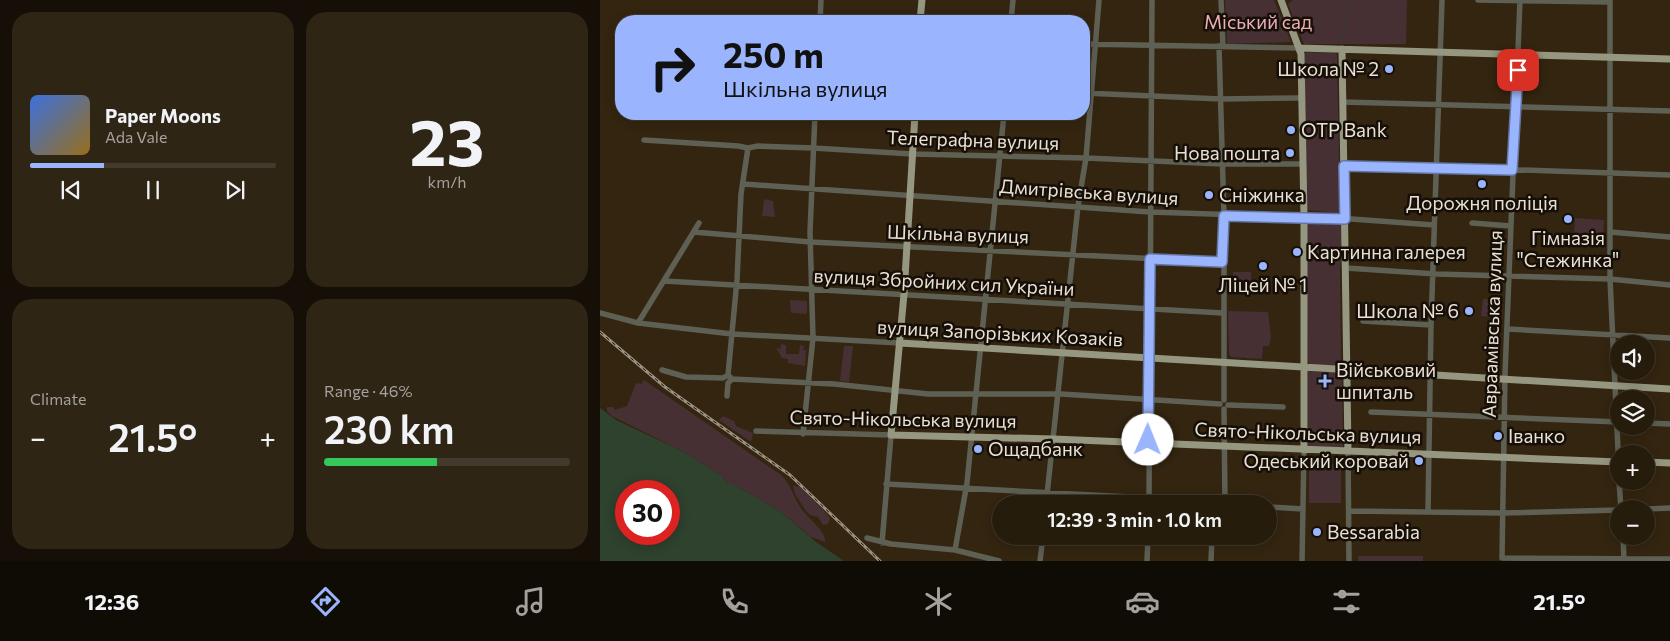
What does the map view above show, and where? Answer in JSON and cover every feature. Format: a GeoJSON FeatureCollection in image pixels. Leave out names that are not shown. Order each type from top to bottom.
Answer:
{"type":"FeatureCollection","features":[{"type":"Feature","properties":{"kind":"main road"},"geometry":{"type":"LineString","coordinates":[[921,15],[922,0]]}},
{"type":"Feature","properties":{"kind":"main road"},"geometry":{"type":"LineString","coordinates":[[1281,0],[1300,48],[1304,217],[1304,450]]}},
{"type":"Feature","properties":{"kind":"main road"},"geometry":{"type":"LineString","coordinates":[[1300,48],[1670,59]]}},
{"type":"Feature","properties":{"kind":"main road"},"geometry":{"type":"LineString","coordinates":[[1342,49],[1348,451]]}},
{"type":"Feature","properties":{"kind":"main road"},"geometry":{"type":"LineString","coordinates":[[891,435],[904,294],[915,120]]}},
{"type":"Feature","properties":{"kind":"main road","name":"вулиця Запорізьких Козаків"},"geometry":{"type":"LineString","coordinates":[[900,343],[1430,374],[1616,390],[1670,389]]}},
{"type":"Feature","properties":{"kind":"main road","name":"Свято-Нікольська вулиця"},"geometry":{"type":"LineString","coordinates":[[891,435],[1053,439],[1610,462]]}},
{"type":"Feature","properties":{"kind":"main road"},"geometry":{"type":"LineString","coordinates":[[1655,462],[1670,463]]}},
{"type":"Feature","properties":{"kind":"street"},"geometry":{"type":"LineString","coordinates":[[820,0],[820,15]]}},
{"type":"Feature","properties":{"kind":"street"},"geometry":{"type":"LineString","coordinates":[[1012,15],[1013,0]]}},
{"type":"Feature","properties":{"kind":"street"},"geometry":{"type":"LineString","coordinates":[[1090,106],[1099,0]]}},
{"type":"Feature","properties":{"kind":"street"},"geometry":{"type":"LineString","coordinates":[[1149,495],[1149,308],[1153,97],[1152,0]]}},
{"type":"Feature","properties":{"kind":"street"},"geometry":{"type":"LineString","coordinates":[[1221,0],[1225,495]]}},
{"type":"Feature","properties":{"kind":"street"},"geometry":{"type":"LineString","coordinates":[[1428,512],[1432,274],[1442,0]]}},
{"type":"Feature","properties":{"kind":"street"},"geometry":{"type":"LineString","coordinates":[[1478,0],[1610,1],[1609,57],[1612,108],[1610,280],[1613,335]]}},
{"type":"Feature","properties":{"kind":"street","name":"Авраамівська вулиця"},"geometry":{"type":"LineString","coordinates":[[1520,0],[1505,379],[1502,558],[1624,558]]}},
{"type":"Feature","properties":{"kind":"street"},"geometry":{"type":"LineString","coordinates":[[1090,44],[1300,48]]}},
{"type":"Feature","properties":{"kind":"street"},"geometry":{"type":"LineString","coordinates":[[1091,93],[1221,99],[1299,98]]}},
{"type":"Feature","properties":{"kind":"street"},"geometry":{"type":"LineString","coordinates":[[1343,102],[1516,105],[1670,111]]}},
{"type":"Feature","properties":{"kind":"street"},"geometry":{"type":"LineString","coordinates":[[803,434],[813,338],[810,242],[815,120]]}},
{"type":"Feature","properties":{"kind":"street"},"geometry":{"type":"LineString","coordinates":[[955,550],[967,488],[1003,120]]}},
{"type":"Feature","properties":{"kind":"street"},"geometry":{"type":"LineString","coordinates":[[1047,495],[1089,120]]}},
{"type":"Feature","properties":{"kind":"street","name":"Телеграфна вулиця"},"geometry":{"type":"LineString","coordinates":[[644,140],[748,148],[758,146],[813,148],[912,154],[1086,158],[1222,164],[1303,164]]}},
{"type":"Feature","properties":{"kind":"street"},"geometry":{"type":"LineString","coordinates":[[727,396],[743,184],[748,148]]}},
{"type":"Feature","properties":{"kind":"street"},"geometry":{"type":"LineString","coordinates":[[1344,166],[1611,170],[1670,176]]}},
{"type":"Feature","properties":{"kind":"street","name":"Дмитрівська вулиця"},"geometry":{"type":"LineString","coordinates":[[743,184],[1150,212],[1224,216],[1304,217],[1434,224]]}},
{"type":"Feature","properties":{"kind":"street"},"geometry":{"type":"LineString","coordinates":[[638,324],[699,223]]}},
{"type":"Feature","properties":{"kind":"street"},"geometry":{"type":"LineString","coordinates":[[1472,223],[1511,226]]}},
{"type":"Feature","properties":{"kind":"street","name":"Шкільна вулиця"},"geometry":{"type":"LineString","coordinates":[[694,232],[810,242],[1222,262]]}},
{"type":"Feature","properties":{"kind":"street"},"geometry":{"type":"LineString","coordinates":[[1610,232],[1670,237]]}},
{"type":"Feature","properties":{"kind":"street"},"geometry":{"type":"LineString","coordinates":[[1346,268],[1432,274],[1509,275],[1610,280],[1670,285]]}},
{"type":"Feature","properties":{"kind":"street","name":"вулиця Збройних сил України"},"geometry":{"type":"LineString","coordinates":[[664,281],[1223,313]]}},
{"type":"Feature","properties":{"kind":"street","name":"вулиця Запорізьких Козаків"},"geometry":{"type":"LineString","coordinates":[[600,313],[638,324],[732,334],[900,343]]}},
{"type":"Feature","properties":{"kind":"street"},"geometry":{"type":"LineString","coordinates":[[1363,321],[1431,325]]}},
{"type":"Feature","properties":{"kind":"street"},"geometry":{"type":"LineString","coordinates":[[1507,329],[1610,336]]}},
{"type":"Feature","properties":{"kind":"street"},"geometry":{"type":"LineString","coordinates":[[1655,337],[1670,338]]}},
{"type":"Feature","properties":{"kind":"street"},"geometry":{"type":"LineString","coordinates":[[662,370],[686,377],[895,390],[928,394],[1058,394],[1283,407]]}},
{"type":"Feature","properties":{"kind":"street"},"geometry":{"type":"LineString","coordinates":[[1615,380],[1616,390]]}},
{"type":"Feature","properties":{"kind":"street"},"geometry":{"type":"LineString","coordinates":[[1372,412],[1610,422]]}},
{"type":"Feature","properties":{"kind":"street"},"geometry":{"type":"LineString","coordinates":[[1655,423],[1670,424]]}},
{"type":"Feature","properties":{"kind":"street","name":"Свято-Нікольська вулиця"},"geometry":{"type":"LineString","coordinates":[[756,431],[803,434],[891,435]]}},
{"type":"Feature","properties":{"kind":"street"},"geometry":{"type":"LineString","coordinates":[[882,543],[891,435]]}},
{"type":"Feature","properties":{"kind":"street"},"geometry":{"type":"LineString","coordinates":[[1302,561],[1304,450]]}},
{"type":"Feature","properties":{"kind":"street"},"geometry":{"type":"LineString","coordinates":[[1348,451],[1349,561]]}},
{"type":"Feature","properties":{"kind":"street"},"geometry":{"type":"LineString","coordinates":[[886,484],[1081,495]]}},
{"type":"Feature","properties":{"kind":"street"},"geometry":{"type":"LineString","coordinates":[[1277,507],[1303,508]]}},
{"type":"Feature","properties":{"kind":"street"},"geometry":{"type":"LineString","coordinates":[[1655,509],[1670,508]]}},
{"type":"Feature","properties":{"kind":"street"},"geometry":{"type":"LineString","coordinates":[[1349,511],[1502,513],[1610,510]]}},
{"type":"Feature","properties":{"kind":"street"},"geometry":{"type":"LineString","coordinates":[[867,538],[882,543],[955,550],[1000,561]]}},
{"type":"Feature","properties":{"kind":"street"},"geometry":{"type":"LineString","coordinates":[[1040,561],[1042,545]]}},
{"type":"Feature","properties":{"kind":"street"},"geometry":{"type":"LineString","coordinates":[[1147,561],[1148,545]]}},
{"type":"Feature","properties":{"kind":"street"},"geometry":{"type":"LineString","coordinates":[[1211,561],[1212,545]]}},
{"type":"Feature","properties":{"kind":"street"},"geometry":{"type":"LineString","coordinates":[[1623,545],[1624,558],[1670,559]]}},
{"type":"Feature","properties":{"kind":"green space","name":"Міський сад"},"geometry":{"type":"Polygon","coordinates":[[[1225,0],[1274,0],[1291,42],[1227,44],[1225,0]]]}},
{"type":"Feature","properties":{"kind":"green space"},"geometry":{"type":"Polygon","coordinates":[[[1293,0],[1407,0],[1406,44],[1304,44],[1288,4],[1293,0]]]}},
{"type":"Feature","properties":{"kind":"green space"},"geometry":{"type":"Polygon","coordinates":[[[1307,52],[1335,53],[1337,55],[1340,210],[1337,213],[1307,210],[1303,54],[1307,52]]]}},
{"type":"Feature","properties":{"kind":"green space"},"geometry":{"type":"Polygon","coordinates":[[[764,199],[773,201],[775,217],[762,216],[764,199]]]}},
{"type":"Feature","properties":{"kind":"green space"},"geometry":{"type":"Polygon","coordinates":[[[1304,217],[1345,219],[1340,268],[1341,366],[1311,365],[1308,362],[1307,267],[1304,217]]]}},
{"type":"Feature","properties":{"kind":"green space"},"geometry":{"type":"Polygon","coordinates":[[[1575,218],[1604,220],[1603,236],[1574,235],[1575,218]]]}},
{"type":"Feature","properties":{"kind":"green space"},"geometry":{"type":"Polygon","coordinates":[[[1233,272],[1251,272],[1251,283],[1233,283],[1233,272]]]}},
{"type":"Feature","properties":{"kind":"green space"},"geometry":{"type":"Polygon","coordinates":[[[1483,299],[1493,299],[1491,317],[1481,316],[1483,299]]]}},
{"type":"Feature","properties":{"kind":"green space"},"geometry":{"type":"Polygon","coordinates":[[[790,300],[807,301],[807,314],[791,313],[790,300]]]}},
{"type":"Feature","properties":{"kind":"green space"},"geometry":{"type":"Polygon","coordinates":[[[1228,311],[1268,312],[1271,337],[1269,346],[1263,346],[1262,359],[1231,357],[1229,354],[1228,311]]]}},
{"type":"Feature","properties":{"kind":"green space"},"geometry":{"type":"Polygon","coordinates":[[[781,344],[786,345],[786,354],[799,354],[800,345],[804,346],[803,350],[806,350],[805,366],[788,363],[788,359],[782,358],[776,348],[780,349],[781,344]]]}},
{"type":"Feature","properties":{"kind":"green space"},"geometry":{"type":"Polygon","coordinates":[[[844,346],[853,346],[849,382],[840,381],[844,346]]]}},
{"type":"Feature","properties":{"kind":"green space"},"geometry":{"type":"Polygon","coordinates":[[[1308,371],[1342,372],[1343,448],[1308,446],[1308,371]]]}},
{"type":"Feature","properties":{"kind":"green space"},"geometry":{"type":"Polygon","coordinates":[[[644,380],[781,475],[788,483],[803,511],[823,534],[825,542],[811,537],[780,511],[733,484],[728,484],[721,475],[682,451],[612,416],[607,411],[607,407],[613,407],[615,410],[627,406],[636,383],[641,384],[644,380]]]}},
{"type":"Feature","properties":{"kind":"green space"},"geometry":{"type":"Polygon","coordinates":[[[723,416],[734,421],[736,426],[753,433],[751,442],[719,420],[723,416]]]}},
{"type":"Feature","properties":{"kind":"green space"},"geometry":{"type":"Polygon","coordinates":[[[1309,463],[1341,464],[1341,503],[1309,503],[1309,463]]]}},
{"type":"Feature","properties":{"kind":"green space"},"geometry":{"type":"Polygon","coordinates":[[[793,486],[800,487],[827,514],[830,518],[828,524],[823,525],[818,517],[810,515],[806,511],[795,494],[793,486]]]}},
{"type":"Feature","properties":{"kind":"green space"},"geometry":{"type":"Polygon","coordinates":[[[1358,556],[1423,556],[1423,561],[1358,561],[1358,556]]]}},
{"type":"Feature","properties":{"kind":"shaded area"},"geometry":{"type":"Polygon","coordinates":[[[600,408],[616,420],[682,451],[721,475],[728,484],[733,484],[780,511],[816,542],[844,561],[600,561],[600,408]]]}},
{"type":"Feature","properties":{"kind":"waterway"},"geometry":{"type":"LineString","coordinates":[[1342,39],[1349,8]]}},
{"type":"Feature","properties":{"kind":"railway"},"geometry":{"type":"LineString","coordinates":[[600,332],[665,387],[790,475],[880,561]]}},
{"type":"Feature","properties":{"kind":"place","name":"Школа № 2"},"geometry":{"type":"Point","coordinates":[1389,69]}},
{"type":"Feature","properties":{"kind":"place","name":"OTP Bank"},"geometry":{"type":"Point","coordinates":[1291,130]}},
{"type":"Feature","properties":{"kind":"place","name":"Нова пошта"},"geometry":{"type":"Point","coordinates":[1290,153]}},
{"type":"Feature","properties":{"kind":"place","name":"Дорожня поліція"},"geometry":{"type":"Point","coordinates":[1482,184]}},
{"type":"Feature","properties":{"kind":"place","name":"Сніжинка"},"geometry":{"type":"Point","coordinates":[1209,195]}},
{"type":"Feature","properties":{"kind":"place","name":"Гімназія \"Стежинка\""},"geometry":{"type":"Point","coordinates":[1568,219]}},
{"type":"Feature","properties":{"kind":"place","name":"Картинна галерея"},"geometry":{"type":"Point","coordinates":[1297,252]}},
{"type":"Feature","properties":{"kind":"place","name":"Ліцей № 1"},"geometry":{"type":"Point","coordinates":[1263,266]}},
{"type":"Feature","properties":{"kind":"place","name":"Школа № 6"},"geometry":{"type":"Point","coordinates":[1469,311]}},
{"type":"Feature","properties":{"kind":"place","name":"Військовий шпиталь"},"geometry":{"type":"Point","coordinates":[1325,381]}},
{"type":"Feature","properties":{"kind":"place","name":"Іванко"},"geometry":{"type":"Point","coordinates":[1498,436]}},
{"type":"Feature","properties":{"kind":"place","name":"Ощадбанк"},"geometry":{"type":"Point","coordinates":[978,449]}},
{"type":"Feature","properties":{"kind":"place","name":"Одеський коровай"},"geometry":{"type":"Point","coordinates":[1419,461]}},
{"type":"Feature","properties":{"kind":"place","name":"Bessarabia"},"geometry":{"type":"Point","coordinates":[1317,532]}},
{"type":"Feature","properties":{"kind":"route"},"geometry":{"type":"LineString","coordinates":[[1148,440],[1150,259],[1222,262],[1224,216],[1295,216],[1345,219],[1344,166],[1512,170],[1518,70]]}}]}
